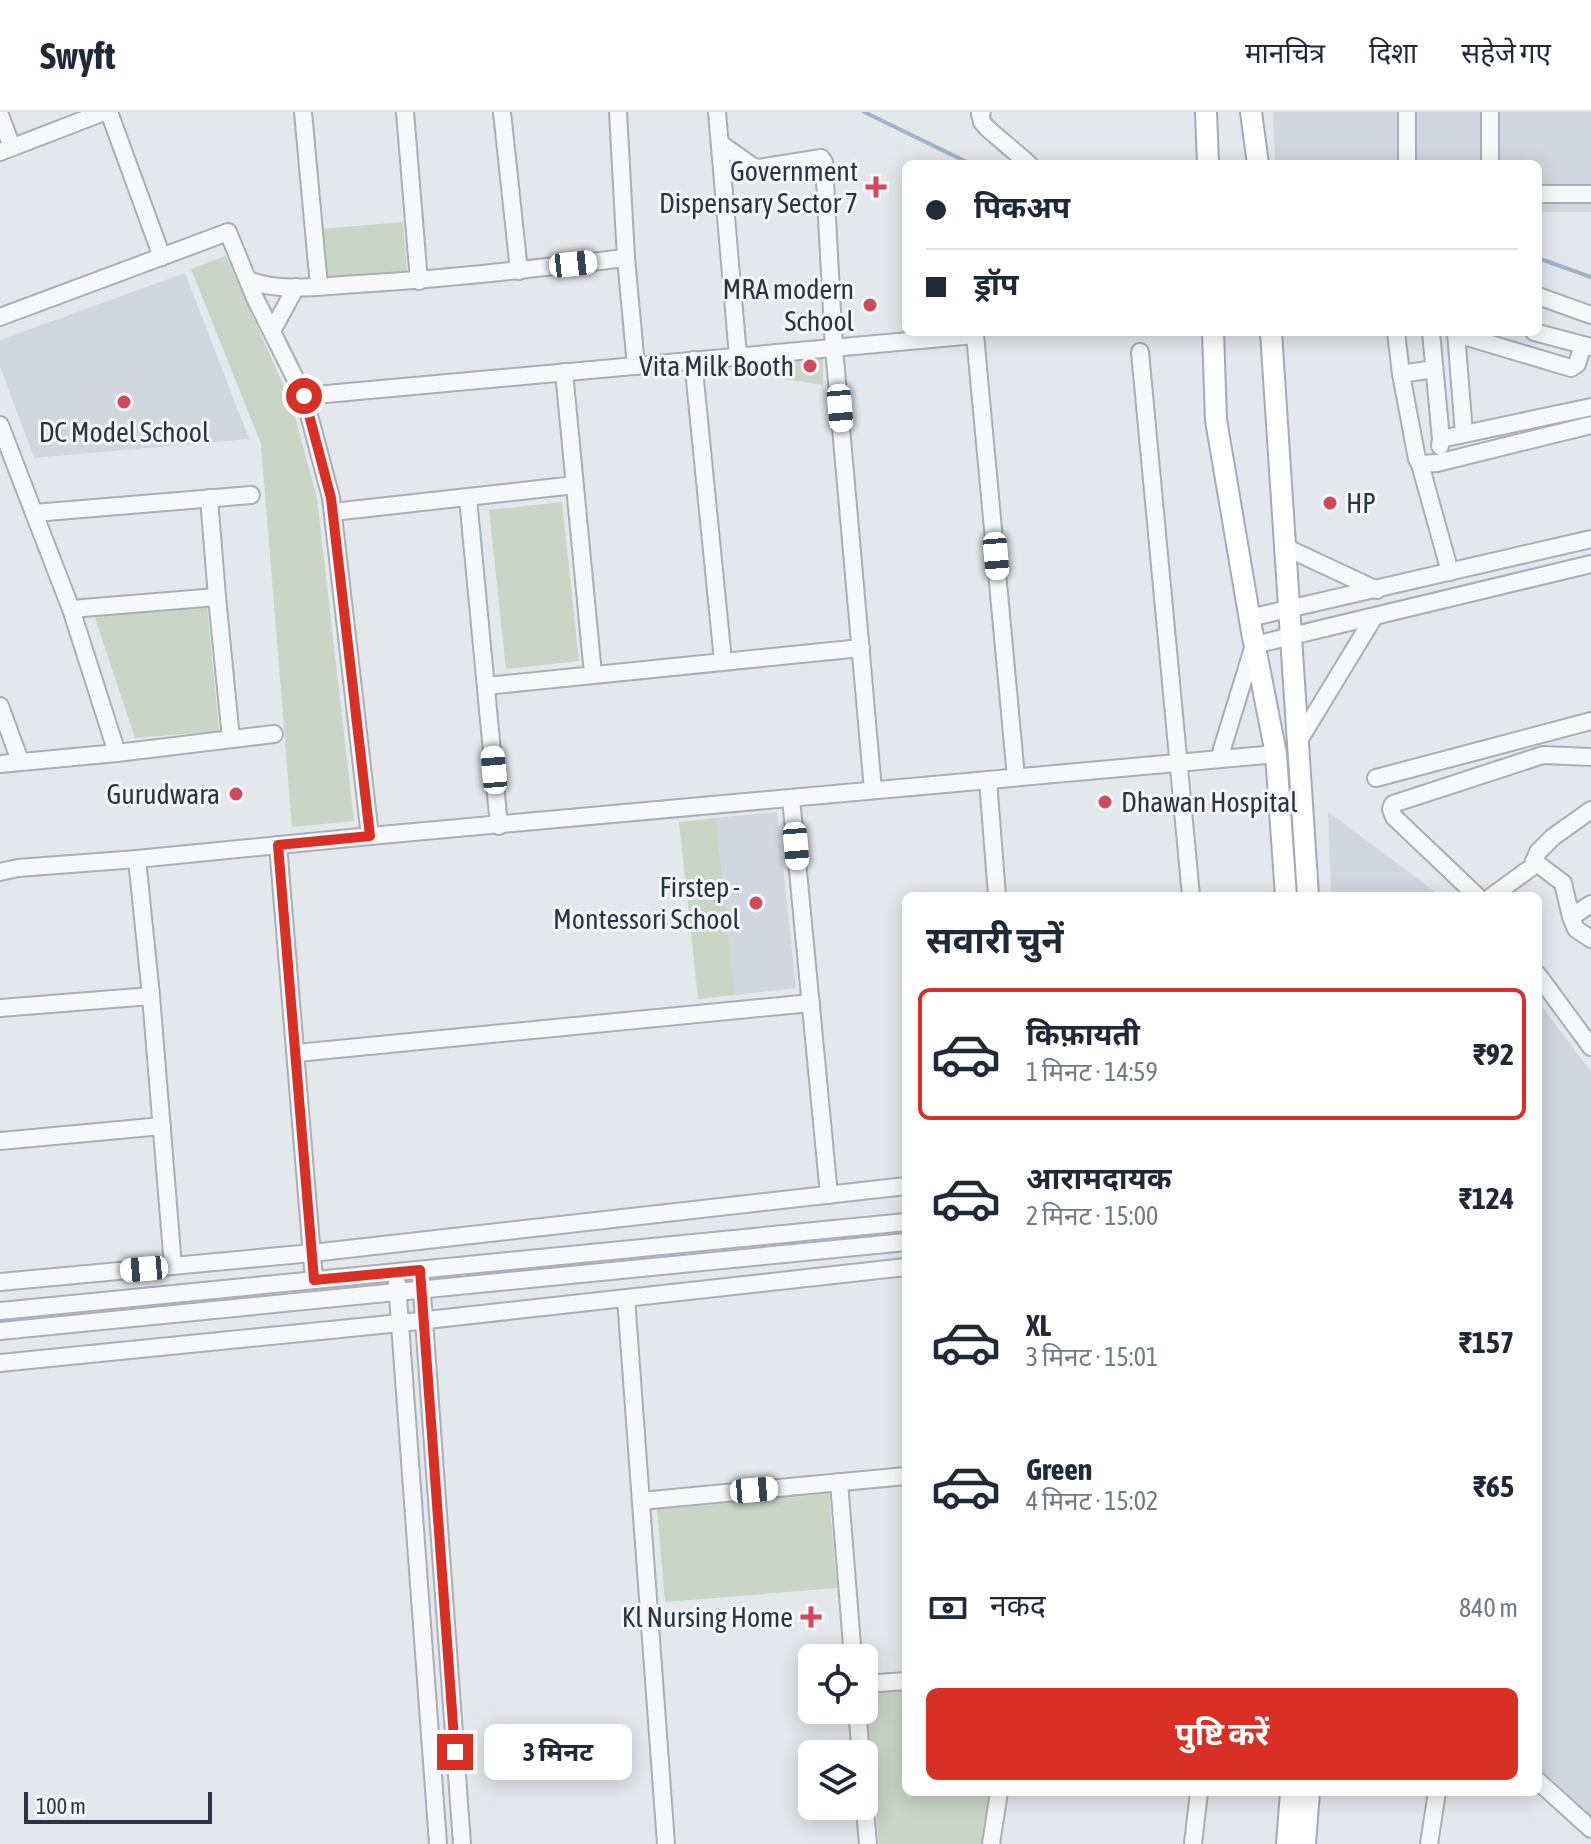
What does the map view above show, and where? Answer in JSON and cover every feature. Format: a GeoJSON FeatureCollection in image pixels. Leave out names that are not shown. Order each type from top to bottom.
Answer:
{"type":"FeatureCollection","features":[{"type":"Feature","properties":{"kind":"main road"},"geometry":{"type":"LineString","coordinates":[[1206,112],[1208,160]]}},
{"type":"Feature","properties":{"kind":"main road"},"geometry":{"type":"LineString","coordinates":[[1251,112],[1257,160]]}},
{"type":"Feature","properties":{"kind":"main road"},"geometry":{"type":"LineString","coordinates":[[1213,336],[1216,420],[1249,618],[1276,754],[1286,892]]}},
{"type":"Feature","properties":{"kind":"main road"},"geometry":{"type":"LineString","coordinates":[[1271,336],[1308,892]]}},
{"type":"Feature","properties":{"kind":"main road"},"geometry":{"type":"LineString","coordinates":[[1287,1844],[1291,1796]]}},
{"type":"Feature","properties":{"kind":"main road"},"geometry":{"type":"LineString","coordinates":[[1305,1844],[1309,1796]]}},
{"type":"Feature","properties":{"kind":"street"},"geometry":{"type":"LineString","coordinates":[[0,115],[6,149],[106,112],[162,257]]}},
{"type":"Feature","properties":{"kind":"street"},"geometry":{"type":"LineString","coordinates":[[303,112],[319,286]]}},
{"type":"Feature","properties":{"kind":"street"},"geometry":{"type":"LineString","coordinates":[[405,112],[419,281]]}},
{"type":"Feature","properties":{"kind":"street"},"geometry":{"type":"LineString","coordinates":[[502,112],[519,271]]}},
{"type":"Feature","properties":{"kind":"street"},"geometry":{"type":"LineString","coordinates":[[618,112],[636,366]]}},
{"type":"Feature","properties":{"kind":"street"},"geometry":{"type":"LineString","coordinates":[[717,112],[738,356]]}},
{"type":"Feature","properties":{"kind":"street"},"geometry":{"type":"LineString","coordinates":[[982,112],[982,122],[987,128],[1024,160]]}},
{"type":"Feature","properties":{"kind":"street"},"geometry":{"type":"LineString","coordinates":[[1407,112],[1407,160]]}},
{"type":"Feature","properties":{"kind":"street"},"geometry":{"type":"LineString","coordinates":[[1490,112],[1490,160]]}},
{"type":"Feature","properties":{"kind":"street"},"geometry":{"type":"LineString","coordinates":[[721,144],[758,168],[821,158],[823,161],[834,348],[873,790]]}},
{"type":"Feature","properties":{"kind":"street"},"geometry":{"type":"LineString","coordinates":[[1542,194],[1591,194]]}},
{"type":"Feature","properties":{"kind":"street"},"geometry":{"type":"LineString","coordinates":[[0,317],[228,232],[304,396],[331,498],[370,836]]}},
{"type":"Feature","properties":{"kind":"street"},"geometry":{"type":"LineString","coordinates":[[248,280],[262,286],[296,287],[419,281],[626,258]]}},
{"type":"Feature","properties":{"kind":"street"},"geometry":{"type":"LineString","coordinates":[[272,331],[296,287]]}},
{"type":"Feature","properties":{"kind":"street"},"geometry":{"type":"LineString","coordinates":[[1542,297],[1591,315]]}},
{"type":"Feature","properties":{"kind":"street"},"geometry":{"type":"LineString","coordinates":[[1465,336],[1566,368],[1577,364],[1587,346],[1542,334]]}},
{"type":"Feature","properties":{"kind":"street"},"geometry":{"type":"LineString","coordinates":[[304,396],[964,336]]}},
{"type":"Feature","properties":{"kind":"street"},"geometry":{"type":"LineString","coordinates":[[975,336],[1016,777]]}},
{"type":"Feature","properties":{"kind":"street"},"geometry":{"type":"LineString","coordinates":[[1396,336],[1417,459],[1450,572]]}},
{"type":"Feature","properties":{"kind":"street"},"geometry":{"type":"LineString","coordinates":[[1431,336],[1441,439],[1437,463]]}},
{"type":"Feature","properties":{"kind":"street"},"geometry":{"type":"LineString","coordinates":[[1456,336],[1464,434]]}},
{"type":"Feature","properties":{"kind":"street"},"geometry":{"type":"LineString","coordinates":[[1140,352],[1191,892]]}},
{"type":"Feature","properties":{"kind":"street"},"geometry":{"type":"LineString","coordinates":[[693,360],[723,661]]}},
{"type":"Feature","properties":{"kind":"street"},"geometry":{"type":"LineString","coordinates":[[1401,374],[1434,369]]}},
{"type":"Feature","properties":{"kind":"street"},"geometry":{"type":"LineString","coordinates":[[564,372],[593,674]]}},
{"type":"Feature","properties":{"kind":"street"},"geometry":{"type":"LineString","coordinates":[[1441,439],[1591,407]]}},
{"type":"Feature","properties":{"kind":"street"},"geometry":{"type":"LineString","coordinates":[[0,425],[71,609],[117,753]]}},
{"type":"Feature","properties":{"kind":"street"},"geometry":{"type":"LineString","coordinates":[[1420,464],[1437,463],[1591,425]]}},
{"type":"Feature","properties":{"kind":"street"},"geometry":{"type":"LineString","coordinates":[[333,512],[575,485]]}},
{"type":"Feature","properties":{"kind":"street"},"geometry":{"type":"LineString","coordinates":[[34,513],[251,495]]}},
{"type":"Feature","properties":{"kind":"street"},"geometry":{"type":"LineString","coordinates":[[209,498],[231,739]]}},
{"type":"Feature","properties":{"kind":"street"},"geometry":{"type":"LineString","coordinates":[[468,498],[499,826]]}},
{"type":"Feature","properties":{"kind":"street"},"geometry":{"type":"LineString","coordinates":[[1249,618],[1591,539]]}},
{"type":"Feature","properties":{"kind":"street"},"geometry":{"type":"LineString","coordinates":[[1285,547],[1377,590]]}},
{"type":"Feature","properties":{"kind":"street"},"geometry":{"type":"LineString","coordinates":[[1219,759],[1254,645],[1591,564]]}},
{"type":"Feature","properties":{"kind":"street"},"geometry":{"type":"LineString","coordinates":[[71,609],[217,597]]}},
{"type":"Feature","properties":{"kind":"street"},"geometry":{"type":"LineString","coordinates":[[1298,742],[1374,617]]}},
{"type":"Feature","properties":{"kind":"street"},"geometry":{"type":"LineString","coordinates":[[486,686],[861,648]]}},
{"type":"Feature","properties":{"kind":"street"},"geometry":{"type":"LineString","coordinates":[[0,706],[20,761]]}},
{"type":"Feature","properties":{"kind":"street"},"geometry":{"type":"LineString","coordinates":[[1376,778],[1591,721]]}},
{"type":"Feature","properties":{"kind":"street"},"geometry":{"type":"LineString","coordinates":[[0,764],[274,734]]}},
{"type":"Feature","properties":{"kind":"street"},"geometry":{"type":"LineString","coordinates":[[0,872],[1276,754]]}},
{"type":"Feature","properties":{"kind":"street"},"geometry":{"type":"LineString","coordinates":[[1473,892],[1394,817],[1393,804],[1543,755],[1591,757]]}},
{"type":"Feature","properties":{"kind":"street"},"geometry":{"type":"LineString","coordinates":[[988,780],[997,892]]}},
{"type":"Feature","properties":{"kind":"street"},"geometry":{"type":"LineString","coordinates":[[791,798],[829,1195]]}},
{"type":"Feature","properties":{"kind":"street"},"geometry":{"type":"LineString","coordinates":[[1498,892],[1532,867],[1538,852],[1553,837],[1591,810]]}},
{"type":"Feature","properties":{"kind":"street"},"geometry":{"type":"LineString","coordinates":[[278,845],[314,1280],[326,1299]]}},
{"type":"Feature","properties":{"kind":"street"},"geometry":{"type":"LineString","coordinates":[[137,859],[173,1266]]}},
{"type":"Feature","properties":{"kind":"street"},"geometry":{"type":"LineString","coordinates":[[1534,861],[1563,883],[1576,929],[1591,939]]}},
{"type":"Feature","properties":{"kind":"street"},"geometry":{"type":"LineString","coordinates":[[1571,917],[1591,904]]}},
{"type":"Feature","properties":{"kind":"street"},"geometry":{"type":"LineString","coordinates":[[1542,980],[1591,1047]]}},
{"type":"Feature","properties":{"kind":"street"},"geometry":{"type":"LineString","coordinates":[[0,1008],[151,996]]}},
{"type":"Feature","properties":{"kind":"street"},"geometry":{"type":"LineString","coordinates":[[297,1053],[811,1003]]}},
{"type":"Feature","properties":{"kind":"street"},"geometry":{"type":"LineString","coordinates":[[0,1141],[162,1126]]}},
{"type":"Feature","properties":{"kind":"street"},"geometry":{"type":"LineString","coordinates":[[0,1282],[312,1253],[902,1186]]}},
{"type":"Feature","properties":{"kind":"street"},"geometry":{"type":"LineString","coordinates":[[0,1311],[902,1222]]}},
{"type":"Feature","properties":{"kind":"street"},"geometry":{"type":"LineString","coordinates":[[0,1331],[902,1242]]}},
{"type":"Feature","properties":{"kind":"street"},"geometry":{"type":"LineString","coordinates":[[0,1363],[902,1267]]}},
{"type":"Feature","properties":{"kind":"street"},"geometry":{"type":"LineString","coordinates":[[420,1270],[462,1844]]}},
{"type":"Feature","properties":{"kind":"street"},"geometry":{"type":"LineString","coordinates":[[397,1272],[438,1844]]}},
{"type":"Feature","properties":{"kind":"street"},"geometry":{"type":"LineString","coordinates":[[304,1302],[314,1280]]}},
{"type":"Feature","properties":{"kind":"street"},"geometry":{"type":"LineString","coordinates":[[626,1298],[666,1844]]}},
{"type":"Feature","properties":{"kind":"street"},"geometry":{"type":"LineString","coordinates":[[641,1501],[902,1476]]}},
{"type":"Feature","properties":{"kind":"street"},"geometry":{"type":"LineString","coordinates":[[839,1482],[852,1644]]}},
{"type":"Feature","properties":{"kind":"street"},"geometry":{"type":"LineString","coordinates":[[878,1683],[902,1681]]}},
{"type":"Feature","properties":{"kind":"street"},"geometry":{"type":"LineString","coordinates":[[1542,1785],[1591,1829]]}},
{"type":"Feature","properties":{"kind":"street"},"geometry":{"type":"LineString","coordinates":[[991,1844],[998,1796]]}},
{"type":"Feature","properties":{"kind":"street"},"geometry":{"type":"LineString","coordinates":[[1193,1844],[1199,1796]]}},
{"type":"Feature","properties":{"kind":"street"},"geometry":{"type":"LineString","coordinates":[[1429,1844],[1436,1796]]}},
{"type":"Feature","properties":{"kind":"street"},"geometry":{"type":"LineString","coordinates":[[866,1820],[868,1844]]}},
{"type":"Feature","properties":{"kind":"shaded area"},"geometry":{"type":"Polygon","coordinates":[[[1273,112],[1591,112],[1591,212],[1542,212],[1542,160],[1275,160],[1273,112]]]}},
{"type":"Feature","properties":{"kind":"shaded area","name":"DC Model School"},"geometry":{"type":"Polygon","coordinates":[[[185,273],[249,439],[34,458],[0,366],[0,340],[185,273]]]}},
{"type":"Feature","properties":{"kind":"shaded area","name":"Firstep - Montessori School"},"geometry":{"type":"Polygon","coordinates":[[[777,812],[796,988],[735,995],[716,818],[777,812]]]}},
{"type":"Feature","properties":{"kind":"shaded area"},"geometry":{"type":"Polygon","coordinates":[[[1328,812],[1436,892],[1331,892],[1328,812]]]}},
{"type":"Feature","properties":{"kind":"shaded area"},"geometry":{"type":"Polygon","coordinates":[[[1542,1006],[1591,1072],[1591,1824],[1542,1780],[1542,1006]]]}},
{"type":"Feature","properties":{"kind":"green space"},"geometry":{"type":"Polygon","coordinates":[[[403,222],[407,273],[324,281],[320,229],[403,222]]]}},
{"type":"Feature","properties":{"kind":"green space"},"geometry":{"type":"Polygon","coordinates":[[[226,256],[291,402],[317,498],[354,821],[292,827],[261,444],[191,269],[226,256]]]}},
{"type":"Feature","properties":{"kind":"green space"},"geometry":{"type":"Polygon","coordinates":[[[823,355],[823,385],[732,371],[823,355]]]}},
{"type":"Feature","properties":{"kind":"green space"},"geometry":{"type":"Polygon","coordinates":[[[562,502],[579,661],[506,669],[489,510],[562,502]]]}},
{"type":"Feature","properties":{"kind":"green space"},"geometry":{"type":"Polygon","coordinates":[[[207,605],[219,731],[135,738],[94,615],[207,605]]]}},
{"type":"Feature","properties":{"kind":"green space"},"geometry":{"type":"Polygon","coordinates":[[[716,818],[735,995],[698,999],[679,822],[716,818]]]}},
{"type":"Feature","properties":{"kind":"green space"},"geometry":{"type":"Polygon","coordinates":[[[829,1494],[837,1588],[665,1602],[657,1509],[829,1494]]]}},
{"type":"Feature","properties":{"kind":"green space"},"geometry":{"type":"Polygon","coordinates":[[[902,1690],[902,1796],[988,1796],[982,1844],[879,1844],[878,1740],[870,1740],[869,1724],[878,1724],[878,1692],[902,1690]]]}},
{"type":"Feature","properties":{"kind":"waterway"},"geometry":{"type":"LineString","coordinates":[[864,112],[963,160]]}},
{"type":"Feature","properties":{"kind":"waterway"},"geometry":{"type":"LineString","coordinates":[[1542,259],[1591,277]]}},
{"type":"Feature","properties":{"kind":"place","name":"Government Dispensary Sector 7"},"geometry":{"type":"Point","coordinates":[876,187]}},
{"type":"Feature","properties":{"kind":"place","name":"MRA modern School"},"geometry":{"type":"Point","coordinates":[870,305]}},
{"type":"Feature","properties":{"kind":"place","name":"Vita Milk Booth"},"geometry":{"type":"Point","coordinates":[810,366]}},
{"type":"Feature","properties":{"kind":"place","name":"DC Model School"},"geometry":{"type":"Point","coordinates":[124,402]}},
{"type":"Feature","properties":{"kind":"place","name":"HP"},"geometry":{"type":"Point","coordinates":[1330,503]}},
{"type":"Feature","properties":{"kind":"place","name":"Gurudwara"},"geometry":{"type":"Point","coordinates":[236,794]}},
{"type":"Feature","properties":{"kind":"place","name":"Dhawan Hospital"},"geometry":{"type":"Point","coordinates":[1105,802]}},
{"type":"Feature","properties":{"kind":"place","name":"Firstep - Montessori School"},"geometry":{"type":"Point","coordinates":[756,903]}},
{"type":"Feature","properties":{"kind":"place","name":"Kl Nursing Home"},"geometry":{"type":"Point","coordinates":[811,1617]}},
{"type":"Feature","properties":{"kind":"route"},"geometry":{"type":"LineString","coordinates":[[304,396],[331,498],[370,836],[278,845],[314,1280],[420,1270],[455,1752]]}}]}
